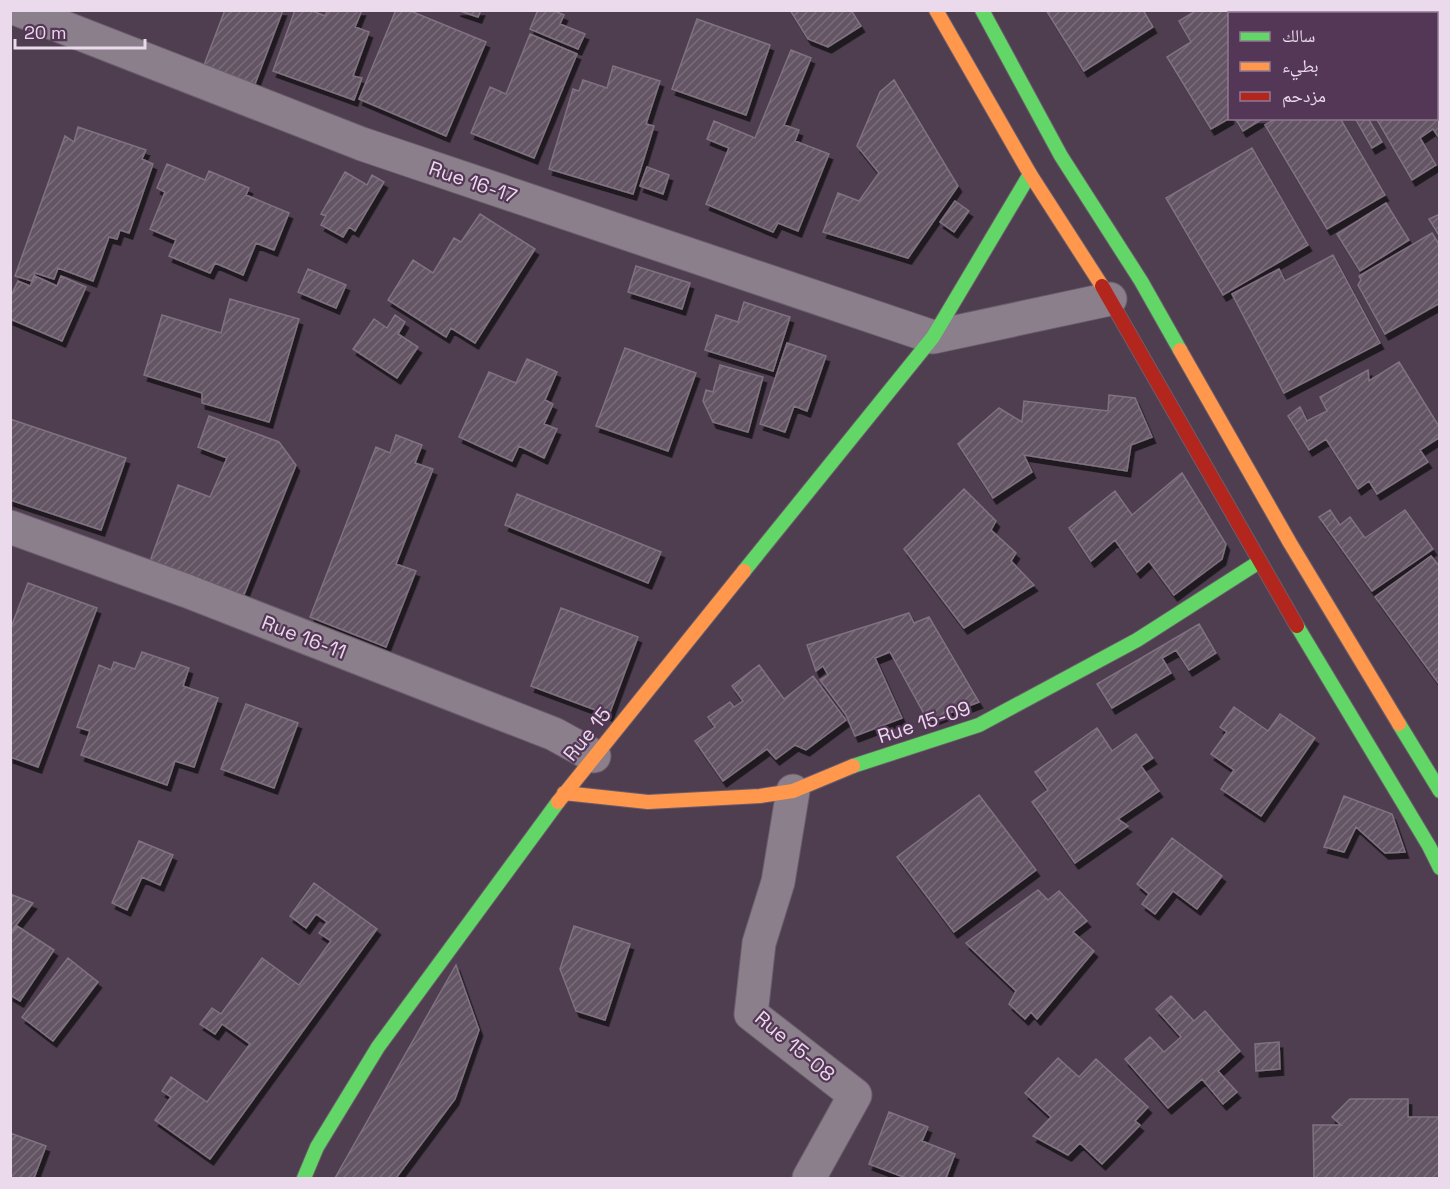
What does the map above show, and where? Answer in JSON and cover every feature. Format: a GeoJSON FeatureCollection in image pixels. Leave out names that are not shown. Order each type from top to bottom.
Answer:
{"type":"FeatureCollection","features":[{"type":"Feature","properties":{"kind":"street","name":"Rue 16-17"},"geometry":{"type":"LineString","coordinates":[[19,10],[362,144],[933,337]]}},
{"type":"Feature","properties":{"kind":"street"},"geometry":{"type":"LineString","coordinates":[[936,10],[1030,174],[1110,299],[1259,562],[1440,868]]}},
{"type":"Feature","properties":{"kind":"street"},"geometry":{"type":"LineString","coordinates":[[982,10],[1061,156],[1141,281],[1290,543],[1440,790]]}},
{"type":"Feature","properties":{"kind":"street","name":"Rue 15"},"geometry":{"type":"LineString","coordinates":[[304,1179],[317,1147],[378,1047],[564,793],[933,337],[1030,174]]}},
{"type":"Feature","properties":{"kind":"street"},"geometry":{"type":"LineString","coordinates":[[933,337],[1110,299]]}},
{"type":"Feature","properties":{"kind":"street","name":"Rue 16-11"},"geometry":{"type":"LineString","coordinates":[[10,527],[188,591],[554,734],[594,756]]}},
{"type":"Feature","properties":{"kind":"street","name":"Rue 15-09"},"geometry":{"type":"LineString","coordinates":[[564,793],[648,802],[760,796],[793,791],[871,759],[979,725],[1137,640],[1259,562]]}},
{"type":"Feature","properties":{"kind":"street","name":"Rue 15-08"},"geometry":{"type":"LineString","coordinates":[[793,791],[778,882],[759,944],[751,1014],[855,1095],[809,1179]]}},
{"type":"Feature","properties":{"kind":"building"},"geometry":{"type":"Polygon","coordinates":[[[225,10],[283,10],[255,84],[204,65],[225,10]]]}},
{"type":"Feature","properties":{"kind":"building"},"geometry":{"type":"Polygon","coordinates":[[[295,10],[310,10],[325,16],[328,10],[362,10],[355,27],[369,32],[353,76],[362,78],[354,100],[273,71],[295,10]]]}},
{"type":"Feature","properties":{"kind":"building"},"geometry":{"type":"Polygon","coordinates":[[[396,10],[408,10],[486,42],[446,136],[359,99],[396,10]]]}},
{"type":"Feature","properties":{"kind":"building"},"geometry":{"type":"Polygon","coordinates":[[[457,10],[481,10],[478,17],[457,10]]]}},
{"type":"Feature","properties":{"kind":"building"},"geometry":{"type":"Polygon","coordinates":[[[538,10],[552,10],[564,15],[560,24],[585,34],[578,49],[530,29],[538,10]]]}},
{"type":"Feature","properties":{"kind":"building"},"geometry":{"type":"Polygon","coordinates":[[[790,10],[851,10],[861,26],[828,47],[808,39],[790,10]]]}},
{"type":"Feature","properties":{"kind":"building"},"geometry":{"type":"Polygon","coordinates":[[[1046,10],[1143,10],[1153,27],[1084,71],[1046,10]]]}},
{"type":"Feature","properties":{"kind":"building"},"geometry":{"type":"Polygon","coordinates":[[[1197,10],[1258,10],[1259,12],[1228,12],[1228,119],[1211,129],[1167,57],[1191,42],[1179,21],[1197,10]]]}},
{"type":"Feature","properties":{"kind":"building"},"geometry":{"type":"Polygon","coordinates":[[[1291,10],[1341,10],[1342,12],[1292,12],[1291,10]]]}},
{"type":"Feature","properties":{"kind":"building"},"geometry":{"type":"Polygon","coordinates":[[[1369,10],[1400,10],[1401,12],[1370,12],[1369,10]]]}},
{"type":"Feature","properties":{"kind":"building"},"geometry":{"type":"Polygon","coordinates":[[[1409,10],[1440,10],[1440,43],[1438,44],[1438,12],[1410,12],[1409,10]]]}},
{"type":"Feature","properties":{"kind":"building"},"geometry":{"type":"Polygon","coordinates":[[[697,19],[770,45],[746,115],[672,89],[697,19]]]}},
{"type":"Feature","properties":{"kind":"building"},"geometry":{"type":"Polygon","coordinates":[[[530,34],[577,54],[534,158],[471,133],[490,87],[506,94],[530,34]]]}},
{"type":"Feature","properties":{"kind":"building"},"geometry":{"type":"Polygon","coordinates":[[[791,50],[811,58],[784,125],[799,130],[795,141],[829,154],[798,231],[778,223],[773,232],[706,204],[729,148],[707,139],[714,121],[755,138],[791,50]]]}},
{"type":"Feature","properties":{"kind":"building"},"geometry":{"type":"Polygon","coordinates":[[[613,66],[660,81],[646,124],[654,126],[633,194],[549,169],[573,89],[579,91],[583,80],[607,88],[613,66]]]}},
{"type":"Feature","properties":{"kind":"building"},"geometry":{"type":"Polygon","coordinates":[[[894,80],[958,186],[908,258],[823,232],[838,193],[859,201],[879,173],[857,146],[880,92],[894,80]]]}},
{"type":"Feature","properties":{"kind":"building"},"geometry":{"type":"Polygon","coordinates":[[[1438,84],[1440,86],[1440,139],[1433,129],[1420,138],[1436,165],[1412,180],[1377,120],[1438,120],[1438,84]]]}},
{"type":"Feature","properties":{"kind":"building"},"geometry":{"type":"Polygon","coordinates":[[[1236,120],[1261,120],[1243,131],[1236,120]]]}},
{"type":"Feature","properties":{"kind":"building"},"geometry":{"type":"Polygon","coordinates":[[[1273,120],[1341,120],[1385,195],[1327,229],[1265,125],[1273,120]]]}},
{"type":"Feature","properties":{"kind":"building"},"geometry":{"type":"Polygon","coordinates":[[[1356,120],[1369,120],[1382,142],[1372,148],[1356,120]]]}},
{"type":"Feature","properties":{"kind":"building"},"geometry":{"type":"Polygon","coordinates":[[[78,127],[146,150],[142,159],[153,164],[129,233],[120,230],[117,239],[109,237],[93,281],[58,268],[54,279],[35,273],[32,281],[15,276],[65,136],[74,142],[78,127]]]}},
{"type":"Feature","properties":{"kind":"building"},"geometry":{"type":"Polygon","coordinates":[[[1252,148],[1308,245],[1223,295],[1166,198],[1252,148]]]}},
{"type":"Feature","properties":{"kind":"building"},"geometry":{"type":"Polygon","coordinates":[[[167,164],[205,180],[209,171],[249,188],[246,195],[289,213],[274,250],[256,243],[243,275],[215,263],[210,273],[169,256],[176,240],[150,229],[165,192],[157,188],[167,164]]]}},
{"type":"Feature","properties":{"kind":"building"},"geometry":{"type":"Polygon","coordinates":[[[647,167],[669,175],[663,194],[640,186],[647,167]]]}},
{"type":"Feature","properties":{"kind":"building"},"geometry":{"type":"Polygon","coordinates":[[[345,172],[367,185],[372,175],[384,182],[355,231],[349,227],[343,237],[321,225],[326,216],[321,214],[345,172]]]}},
{"type":"Feature","properties":{"kind":"building"},"geometry":{"type":"Polygon","coordinates":[[[955,201],[969,211],[954,232],[940,222],[955,201]]]}},
{"type":"Feature","properties":{"kind":"building"},"geometry":{"type":"Polygon","coordinates":[[[1386,203],[1409,240],[1360,271],[1337,234],[1386,203]]]}},
{"type":"Feature","properties":{"kind":"building"},"geometry":{"type":"Polygon","coordinates":[[[480,214],[535,249],[475,343],[451,328],[446,337],[388,300],[413,260],[433,273],[454,238],[461,242],[480,214]]]}},
{"type":"Feature","properties":{"kind":"building"},"geometry":{"type":"Polygon","coordinates":[[[1440,214],[1440,237],[1429,219],[1440,214]]]}},
{"type":"Feature","properties":{"kind":"building"},"geometry":{"type":"Polygon","coordinates":[[[1432,233],[1440,246],[1440,303],[1385,334],[1358,285],[1361,280],[1359,276],[1432,233]]]}},
{"type":"Feature","properties":{"kind":"building"},"geometry":{"type":"Polygon","coordinates":[[[1333,255],[1380,343],[1284,393],[1232,294],[1279,269],[1285,281],[1333,255]]]}},
{"type":"Feature","properties":{"kind":"building"},"geometry":{"type":"Polygon","coordinates":[[[636,266],[690,283],[682,309],[628,292],[636,266]]]}},
{"type":"Feature","properties":{"kind":"building"},"geometry":{"type":"Polygon","coordinates":[[[308,269],[346,285],[336,308],[298,292],[308,269]]]}},
{"type":"Feature","properties":{"kind":"building"},"geometry":{"type":"Polygon","coordinates":[[[35,276],[57,286],[61,276],[86,287],[62,341],[10,319],[10,298],[18,281],[30,286],[35,276]]]}},
{"type":"Feature","properties":{"kind":"building"},"geometry":{"type":"Polygon","coordinates":[[[230,299],[299,319],[269,422],[202,403],[202,393],[144,375],[162,315],[221,333],[230,299]]]}},
{"type":"Feature","properties":{"kind":"building"},"geometry":{"type":"Polygon","coordinates":[[[744,302],[790,317],[773,371],[705,350],[716,315],[738,322],[744,302]]]}},
{"type":"Feature","properties":{"kind":"building"},"geometry":{"type":"Polygon","coordinates":[[[395,315],[405,322],[398,334],[418,347],[397,378],[353,349],[374,319],[387,328],[395,315]]]}},
{"type":"Feature","properties":{"kind":"building"},"geometry":{"type":"Polygon","coordinates":[[[787,343],[826,356],[807,411],[794,406],[785,432],[760,424],[787,343]]]}},
{"type":"Feature","properties":{"kind":"building"},"geometry":{"type":"Polygon","coordinates":[[[625,348],[696,373],[668,451],[596,426],[625,348]]]}},
{"type":"Feature","properties":{"kind":"building"},"geometry":{"type":"Polygon","coordinates":[[[527,359],[557,372],[545,400],[553,404],[544,424],[557,429],[544,458],[519,446],[512,461],[459,437],[489,372],[516,383],[527,359]]]}},
{"type":"Feature","properties":{"kind":"building"},"geometry":{"type":"Polygon","coordinates":[[[1399,362],[1440,428],[1440,437],[1420,450],[1428,462],[1377,494],[1369,481],[1358,489],[1326,439],[1309,450],[1288,416],[1300,407],[1307,421],[1327,411],[1320,397],[1368,370],[1369,381],[1399,362]]]}},
{"type":"Feature","properties":{"kind":"building"},"geometry":{"type":"Polygon","coordinates":[[[720,365],[763,377],[748,432],[713,422],[703,401],[706,390],[713,392],[720,365]]]}},
{"type":"Feature","properties":{"kind":"building"},"geometry":{"type":"Polygon","coordinates":[[[1109,395],[1135,398],[1152,437],[1131,445],[1127,471],[1024,455],[1032,472],[993,498],[958,444],[999,408],[1022,422],[1024,401],[1108,411],[1109,395]]]}},
{"type":"Feature","properties":{"kind":"building"},"geometry":{"type":"Polygon","coordinates":[[[209,416],[279,442],[296,465],[243,597],[150,561],[178,485],[210,497],[227,458],[198,447],[209,416]]]}},
{"type":"Feature","properties":{"kind":"building"},"geometry":{"type":"Polygon","coordinates":[[[10,419],[126,458],[101,530],[10,500],[10,419]]]}},
{"type":"Feature","properties":{"kind":"building"},"geometry":{"type":"Polygon","coordinates":[[[396,435],[422,445],[415,463],[433,469],[396,564],[416,571],[386,647],[310,617],[376,447],[390,453],[396,435]]]}},
{"type":"Feature","properties":{"kind":"building"},"geometry":{"type":"Polygon","coordinates":[[[1182,473],[1226,544],[1222,559],[1174,595],[1149,561],[1137,572],[1115,540],[1091,561],[1069,528],[1115,491],[1132,515],[1182,473]]]}},
{"type":"Feature","properties":{"kind":"building"},"geometry":{"type":"Polygon","coordinates":[[[964,489],[996,521],[991,530],[1016,553],[1011,561],[1034,585],[964,628],[904,549],[964,489]]]}},
{"type":"Feature","properties":{"kind":"building"},"geometry":{"type":"Polygon","coordinates":[[[517,494],[661,552],[648,583],[505,525],[517,494]]]}},
{"type":"Feature","properties":{"kind":"building"},"geometry":{"type":"Polygon","coordinates":[[[1330,510],[1340,525],[1350,517],[1365,538],[1405,510],[1433,549],[1372,591],[1319,517],[1330,510]]]}},
{"type":"Feature","properties":{"kind":"building"},"geometry":{"type":"Polygon","coordinates":[[[1431,556],[1440,567],[1439,684],[1375,597],[1431,556]]]}},
{"type":"Feature","properties":{"kind":"building"},"geometry":{"type":"Polygon","coordinates":[[[28,583],[97,608],[38,767],[10,757],[10,630],[28,583]]]}},
{"type":"Feature","properties":{"kind":"building"},"geometry":{"type":"Polygon","coordinates":[[[561,608],[638,637],[609,715],[531,686],[561,608]]]}},
{"type":"Feature","properties":{"kind":"building"},"geometry":{"type":"Polygon","coordinates":[[[909,613],[914,623],[929,617],[979,702],[928,721],[890,652],[875,658],[902,718],[855,736],[846,715],[820,680],[828,675],[823,666],[816,671],[807,645],[909,613]]]}},
{"type":"Feature","properties":{"kind":"building"},"geometry":{"type":"Polygon","coordinates":[[[1199,624],[1216,653],[1189,670],[1176,650],[1162,658],[1171,673],[1112,708],[1097,684],[1199,624]]]}},
{"type":"Feature","properties":{"kind":"building"},"geometry":{"type":"Polygon","coordinates":[[[142,652],[189,668],[183,686],[218,698],[194,767],[175,761],[167,785],[81,755],[90,731],[77,727],[99,665],[111,670],[114,662],[135,669],[142,652]]]}},
{"type":"Feature","properties":{"kind":"building"},"geometry":{"type":"Polygon","coordinates":[[[759,665],[784,699],[813,676],[846,720],[806,750],[795,745],[776,759],[767,749],[723,781],[695,741],[715,727],[708,717],[730,702],[734,707],[743,701],[732,686],[759,665]]]}},
{"type":"Feature","properties":{"kind":"building"},"geometry":{"type":"Polygon","coordinates":[[[246,704],[298,723],[274,788],[221,769],[246,704]]]}},
{"type":"Feature","properties":{"kind":"building"},"geometry":{"type":"Polygon","coordinates":[[[1234,707],[1268,731],[1280,714],[1315,738],[1261,816],[1221,789],[1234,770],[1211,754],[1227,732],[1220,727],[1234,707]]]}},
{"type":"Feature","properties":{"kind":"building"},"geometry":{"type":"Polygon","coordinates":[[[1097,728],[1112,751],[1136,734],[1153,758],[1141,766],[1159,791],[1118,819],[1128,826],[1075,863],[1032,802],[1048,790],[1035,772],[1097,728]]]}},
{"type":"Feature","properties":{"kind":"building"},"geometry":{"type":"Polygon","coordinates":[[[979,795],[1036,870],[954,932],[897,857],[979,795]]]}},
{"type":"Feature","properties":{"kind":"building"},"geometry":{"type":"Polygon","coordinates":[[[1344,796],[1392,814],[1405,852],[1385,853],[1356,827],[1344,852],[1324,847],[1344,796]]]}},
{"type":"Feature","properties":{"kind":"building"},"geometry":{"type":"Polygon","coordinates":[[[1172,838],[1222,876],[1197,909],[1173,891],[1155,914],[1142,904],[1149,894],[1137,884],[1172,838]]]}},
{"type":"Feature","properties":{"kind":"building"},"geometry":{"type":"Polygon","coordinates":[[[139,841],[173,855],[160,885],[142,877],[127,910],[112,903],[139,841]]]}},
{"type":"Feature","properties":{"kind":"building"},"geometry":{"type":"Polygon","coordinates":[[[314,883],[377,929],[210,1159],[155,1120],[171,1097],[162,1091],[171,1077],[207,1102],[250,1044],[222,1024],[215,1034],[200,1024],[212,1008],[221,1014],[262,958],[299,985],[331,941],[319,933],[327,922],[316,914],[306,928],[290,916],[314,883]]]}},
{"type":"Feature","properties":{"kind":"building"},"geometry":{"type":"Polygon","coordinates":[[[1038,890],[1048,900],[1059,891],[1087,921],[1073,932],[1094,951],[1037,1019],[1031,1012],[1025,1019],[1009,1004],[1016,991],[966,943],[1038,890]]]}},
{"type":"Feature","properties":{"kind":"building"},"geometry":{"type":"Polygon","coordinates":[[[10,894],[33,903],[10,933],[10,894]]]}},
{"type":"Feature","properties":{"kind":"building"},"geometry":{"type":"Polygon","coordinates":[[[17,926],[54,950],[20,1001],[10,995],[10,936],[17,926]]]}},
{"type":"Feature","properties":{"kind":"building"},"geometry":{"type":"Polygon","coordinates":[[[574,926],[630,944],[605,1020],[576,1011],[560,969],[574,926]]]}},
{"type":"Feature","properties":{"kind":"building"},"geometry":{"type":"Polygon","coordinates":[[[68,958],[98,982],[53,1041],[22,1017],[68,958]]]}},
{"type":"Feature","properties":{"kind":"building"},"geometry":{"type":"Polygon","coordinates":[[[456,965],[479,1030],[455,1099],[396,1178],[335,1178],[456,965]]]}},
{"type":"Feature","properties":{"kind":"building"},"geometry":{"type":"Polygon","coordinates":[[[1171,996],[1194,1021],[1205,1011],[1240,1051],[1218,1071],[1237,1092],[1223,1104],[1202,1079],[1168,1108],[1125,1059],[1150,1037],[1164,1052],[1181,1037],[1156,1009],[1171,996]]]}},
{"type":"Feature","properties":{"kind":"building"},"geometry":{"type":"Polygon","coordinates":[[[1279,1042],[1280,1069],[1256,1071],[1255,1044],[1279,1042]]]}},
{"type":"Feature","properties":{"kind":"building"},"geometry":{"type":"Polygon","coordinates":[[[1058,1058],[1079,1077],[1096,1059],[1148,1107],[1135,1121],[1140,1125],[1102,1164],[1080,1143],[1068,1155],[1033,1136],[1051,1117],[1025,1093],[1058,1058]]]}},
{"type":"Feature","properties":{"kind":"building"},"geometry":{"type":"Polygon","coordinates":[[[1350,1099],[1408,1099],[1408,1117],[1440,1117],[1440,1178],[1314,1178],[1313,1125],[1341,1125],[1332,1117],[1350,1099]]]}},
{"type":"Feature","properties":{"kind":"building"},"geometry":{"type":"Polygon","coordinates":[[[889,1112],[928,1127],[922,1141],[955,1154],[946,1178],[906,1178],[869,1164],[889,1112]]]}},
{"type":"Feature","properties":{"kind":"building"},"geometry":{"type":"Polygon","coordinates":[[[10,1133],[46,1146],[34,1178],[10,1178],[10,1133]]]}},
{"type":"Feature","properties":{"kind":"traffic: fast"},"geometry":{"type":"LineString","coordinates":[[982,10],[1061,156],[1141,281],[1180,350]]}},
{"type":"Feature","properties":{"kind":"traffic: fast"},"geometry":{"type":"LineString","coordinates":[[744,571],[933,337],[1030,174]]}},
{"type":"Feature","properties":{"kind":"traffic: fast"},"geometry":{"type":"LineString","coordinates":[[853,766],[979,725],[1137,640],[1259,562]]}},
{"type":"Feature","properties":{"kind":"traffic: fast"},"geometry":{"type":"LineString","coordinates":[[1297,626],[1440,868]]}},
{"type":"Feature","properties":{"kind":"traffic: fast"},"geometry":{"type":"LineString","coordinates":[[1399,724],[1440,791]]}},
{"type":"Feature","properties":{"kind":"traffic: fast"},"geometry":{"type":"LineString","coordinates":[[304,1178],[317,1147],[378,1047],[558,802]]}},
{"type":"Feature","properties":{"kind":"traffic: slow"},"geometry":{"type":"LineString","coordinates":[[936,10],[1030,174],[1102,286]]}},
{"type":"Feature","properties":{"kind":"traffic: slow"},"geometry":{"type":"LineString","coordinates":[[1180,350],[1290,543],[1399,724]]}},
{"type":"Feature","properties":{"kind":"traffic: slow"},"geometry":{"type":"LineString","coordinates":[[558,802],[744,571]]}},
{"type":"Feature","properties":{"kind":"traffic: slow"},"geometry":{"type":"LineString","coordinates":[[564,793],[648,802],[760,796],[793,791],[853,766]]}},
{"type":"Feature","properties":{"kind":"traffic: jam"},"geometry":{"type":"LineString","coordinates":[[1102,286],[1297,626]]}}]}
